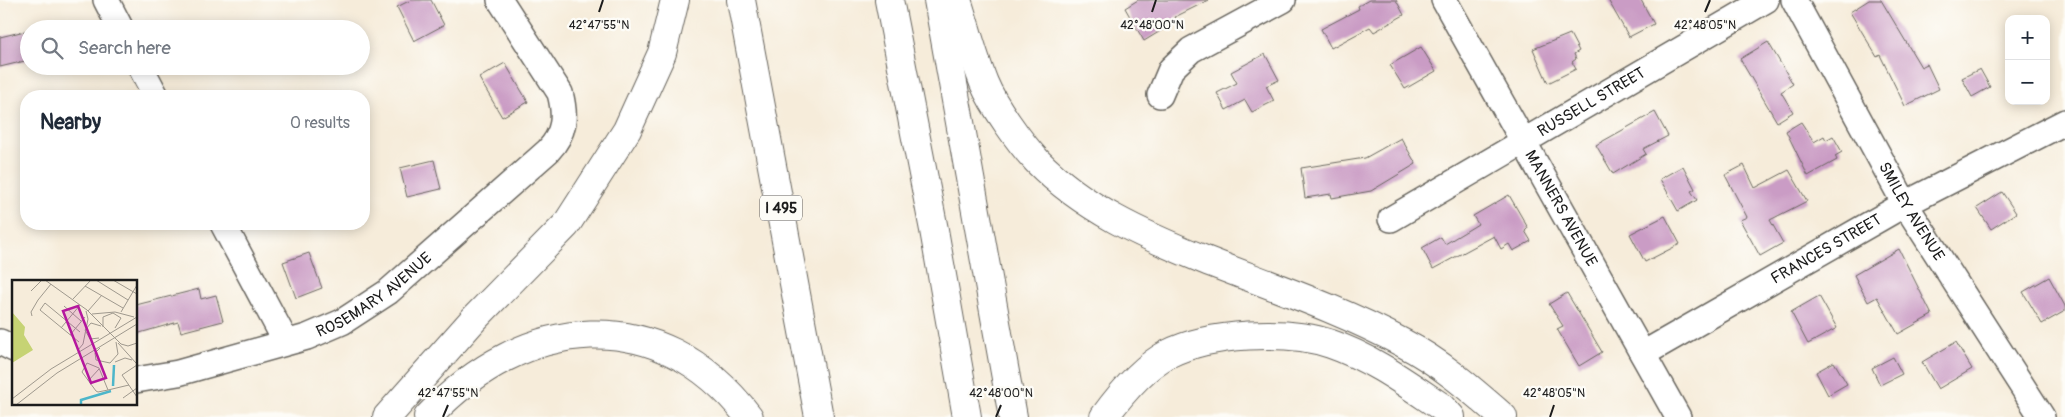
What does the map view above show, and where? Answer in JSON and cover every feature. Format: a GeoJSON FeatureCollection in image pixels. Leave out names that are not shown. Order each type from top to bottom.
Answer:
{"type":"FeatureCollection","features":[{"type":"Feature","properties":{"kind":"highway"},"geometry":{"type":"LineString","coordinates":[[387,417],[474,320],[566,225],[627,130],[662,53],[675,0]]}},
{"type":"Feature","properties":{"kind":"highway","name":"I 495"},"geometry":{"type":"LineString","coordinates":[[741,0],[819,417]]}},
{"type":"Feature","properties":{"kind":"highway"},"geometry":{"type":"LineString","coordinates":[[889,0],[934,230],[967,417]]}},
{"type":"Feature","properties":{"kind":"highway"},"geometry":{"type":"LineString","coordinates":[[938,0],[1013,417]]}},
{"type":"Feature","properties":{"kind":"highway"},"geometry":{"type":"LineString","coordinates":[[957,0],[984,84],[1009,125],[1036,160],[1067,188],[1106,214],[1145,236],[1358,321],[1403,343],[1455,377],[1503,417]]}},
{"type":"Feature","properties":{"kind":"highway"},"geometry":{"type":"LineString","coordinates":[[1104,417],[1123,390],[1168,355],[1211,340],[1271,334],[1339,347],[1382,367],[1443,408],[1450,417]]}},
{"type":"Feature","properties":{"kind":"highway"},"geometry":{"type":"LineString","coordinates":[[428,417],[460,387],[500,359],[550,340],[597,335],[623,337],[648,342],[693,362],[714,377],[749,417]]}},
{"type":"Feature","properties":{"kind":"street"},"geometry":{"type":"LineString","coordinates":[[106,0],[116,20]]}},
{"type":"Feature","properties":{"kind":"street","name":"ROSEMARY AVENUE"},"geometry":{"type":"LineString","coordinates":[[138,380],[178,374],[307,337],[342,322],[388,292],[555,144],[563,127],[564,106],[560,93],[500,0]]}},
{"type":"Feature","properties":{"kind":"street"},"geometry":{"type":"LineString","coordinates":[[1160,94],[1171,69],[1191,50],[1283,0]]}},
{"type":"Feature","properties":{"kind":"street","name":"MANNERS AVENUE"},"geometry":{"type":"LineString","coordinates":[[1444,0],[1678,417]]}},
{"type":"Feature","properties":{"kind":"street","name":"RUSSELL STREET"},"geometry":{"type":"LineString","coordinates":[[1392,219],[1766,0]]}},
{"type":"Feature","properties":{"kind":"street","name":"SMILEY AVENUE"},"geometry":{"type":"LineString","coordinates":[[1794,0],[1905,204],[2042,417]]}},
{"type":"Feature","properties":{"kind":"street"},"geometry":{"type":"LineString","coordinates":[[145,75],[153,90]]}},
{"type":"Feature","properties":{"kind":"street","name":"FRANCES STREET"},"geometry":{"type":"LineString","coordinates":[[1643,354],[1905,204],[2065,122]]}},
{"type":"Feature","properties":{"kind":"street"},"geometry":{"type":"LineString","coordinates":[[226,230],[286,342]]}},
{"type":"Feature","properties":{"kind":"street"},"geometry":{"type":"LineString","coordinates":[[0,342],[12,348]]}},
{"type":"Feature","properties":{"kind":"building"},"geometry":{"type":"Polygon","coordinates":[[[411,0],[431,0],[444,25],[414,41],[397,7],[411,0]]]}},
{"type":"Feature","properties":{"kind":"building"},"geometry":{"type":"Polygon","coordinates":[[[1138,0],[1209,0],[1175,17],[1177,21],[1144,41],[1125,8],[1138,0]]]}},
{"type":"Feature","properties":{"kind":"building"},"geometry":{"type":"Polygon","coordinates":[[[1369,0],[1396,0],[1404,15],[1374,32],[1370,27],[1331,48],[1321,29],[1359,9],[1358,6],[1369,0]]]}},
{"type":"Feature","properties":{"kind":"building"},"geometry":{"type":"Polygon","coordinates":[[[1608,0],[1641,0],[1654,24],[1629,37],[1608,0]]]}},
{"type":"Feature","properties":{"kind":"building"},"geometry":{"type":"Polygon","coordinates":[[[1869,0],[1881,0],[1921,67],[1927,64],[1939,89],[1905,106],[1880,55],[1877,57],[1850,12],[1869,0]]]}},
{"type":"Feature","properties":{"kind":"building"},"geometry":{"type":"Polygon","coordinates":[[[20,32],[20,62],[0,67],[0,37],[20,32]]]}},
{"type":"Feature","properties":{"kind":"building"},"geometry":{"type":"Polygon","coordinates":[[[1570,34],[1579,51],[1574,54],[1576,59],[1572,62],[1576,69],[1548,83],[1533,49],[1570,34]]]}},
{"type":"Feature","properties":{"kind":"building"},"geometry":{"type":"Polygon","coordinates":[[[1768,42],[1793,84],[1781,92],[1793,112],[1777,122],[1740,59],[1768,42]]]}},
{"type":"Feature","properties":{"kind":"building"},"geometry":{"type":"Polygon","coordinates":[[[1421,47],[1436,71],[1405,89],[1390,65],[1421,47]]]}},
{"type":"Feature","properties":{"kind":"building"},"geometry":{"type":"Polygon","coordinates":[[[1265,54],[1279,80],[1266,86],[1274,101],[1252,112],[1245,100],[1226,110],[1217,93],[1237,83],[1231,72],[1265,54]]]}},
{"type":"Feature","properties":{"kind":"building"},"geometry":{"type":"Polygon","coordinates":[[[505,63],[528,102],[502,117],[479,78],[505,63]]]}},
{"type":"Feature","properties":{"kind":"building"},"geometry":{"type":"Polygon","coordinates":[[[1980,69],[1990,87],[1972,97],[1962,78],[1980,69]]]}},
{"type":"Feature","properties":{"kind":"building"},"geometry":{"type":"Polygon","coordinates":[[[1655,112],[1668,136],[1643,149],[1646,154],[1613,174],[1596,145],[1655,112]]]}},
{"type":"Feature","properties":{"kind":"building"},"geometry":{"type":"Polygon","coordinates":[[[1801,122],[1814,142],[1824,136],[1826,140],[1833,136],[1842,152],[1835,156],[1837,160],[1808,176],[1786,131],[1801,122]]]}},
{"type":"Feature","properties":{"kind":"building"},"geometry":{"type":"Polygon","coordinates":[[[1401,138],[1416,164],[1371,191],[1332,198],[1331,194],[1305,198],[1301,168],[1365,158],[1401,138]]]}},
{"type":"Feature","properties":{"kind":"building"},"geometry":{"type":"Polygon","coordinates":[[[434,160],[441,189],[407,197],[400,168],[434,160]]]}},
{"type":"Feature","properties":{"kind":"building"},"geometry":{"type":"Polygon","coordinates":[[[1744,165],[1755,188],[1789,170],[1807,201],[1770,220],[1783,243],[1760,256],[1740,220],[1747,217],[1725,175],[1744,165]]]}},
{"type":"Feature","properties":{"kind":"building"},"geometry":{"type":"Polygon","coordinates":[[[1683,166],[1695,189],[1691,191],[1697,200],[1678,211],[1660,179],[1683,166]]]}},
{"type":"Feature","properties":{"kind":"building"},"geometry":{"type":"Polygon","coordinates":[[[2002,192],[2016,213],[1991,229],[1977,208],[2002,192]]]}},
{"type":"Feature","properties":{"kind":"building"},"geometry":{"type":"Polygon","coordinates":[[[1509,195],[1528,228],[1525,231],[1531,241],[1513,251],[1509,244],[1501,249],[1494,236],[1433,269],[1422,248],[1441,237],[1445,244],[1478,224],[1473,216],[1509,195]]]}},
{"type":"Feature","properties":{"kind":"building"},"geometry":{"type":"Polygon","coordinates":[[[1665,216],[1680,244],[1645,262],[1630,234],[1665,216]]]}},
{"type":"Feature","properties":{"kind":"building"},"geometry":{"type":"Polygon","coordinates":[[[1899,249],[1932,315],[1898,334],[1877,297],[1868,302],[1854,275],[1899,249]]]}},
{"type":"Feature","properties":{"kind":"building"},"geometry":{"type":"Polygon","coordinates":[[[309,253],[322,288],[296,298],[283,262],[309,253]]]}},
{"type":"Feature","properties":{"kind":"building"},"geometry":{"type":"Polygon","coordinates":[[[2049,277],[2065,306],[2065,311],[2042,324],[2023,292],[2049,277]]]}},
{"type":"Feature","properties":{"kind":"building"},"geometry":{"type":"Polygon","coordinates":[[[199,289],[201,299],[216,295],[223,321],[181,332],[178,322],[138,333],[138,304],[199,289]]]}},
{"type":"Feature","properties":{"kind":"building"},"geometry":{"type":"Polygon","coordinates":[[[1567,293],[1602,352],[1579,366],[1557,329],[1563,326],[1549,304],[1567,293]]]}},
{"type":"Feature","properties":{"kind":"building"},"geometry":{"type":"Polygon","coordinates":[[[1819,296],[1837,328],[1808,344],[1791,312],[1819,296]]]}},
{"type":"Feature","properties":{"kind":"building"},"geometry":{"type":"Polygon","coordinates":[[[1956,342],[1972,369],[1938,389],[1922,362],[1956,342]]]}},
{"type":"Feature","properties":{"kind":"building"},"geometry":{"type":"Polygon","coordinates":[[[1893,357],[1902,374],[1880,385],[1872,368],[1893,357]]]}},
{"type":"Feature","properties":{"kind":"building"},"geometry":{"type":"Polygon","coordinates":[[[1834,362],[1847,384],[1828,395],[1816,372],[1834,362]]]}}]}
